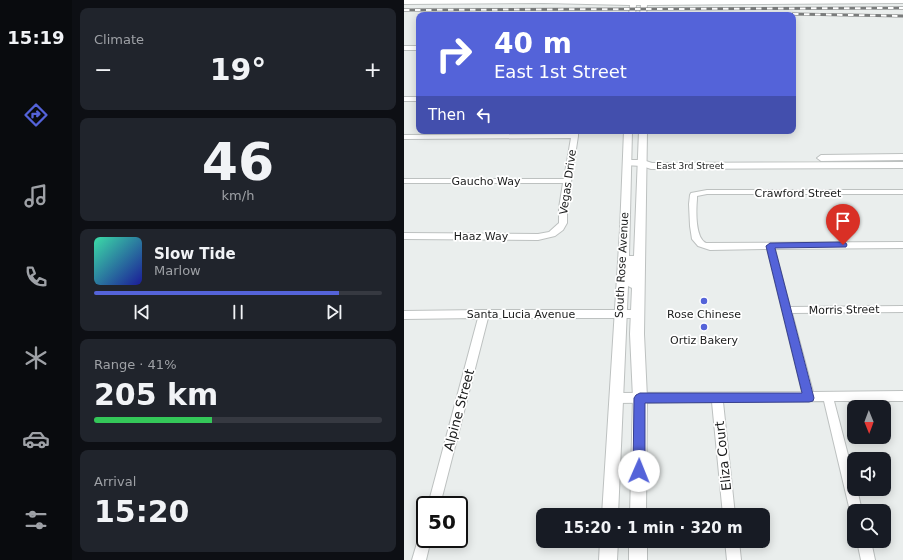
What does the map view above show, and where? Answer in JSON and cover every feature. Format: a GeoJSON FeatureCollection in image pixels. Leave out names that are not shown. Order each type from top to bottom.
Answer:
{"type":"FeatureCollection","features":[{"type":"Feature","properties":{"kind":"main road"},"geometry":{"type":"LineString","coordinates":[[404,2],[617,0]]}},
{"type":"Feature","properties":{"kind":"main road"},"geometry":{"type":"LineString","coordinates":[[723,0],[765,1]]}},
{"type":"Feature","properties":{"kind":"main road"},"geometry":{"type":"LineString","coordinates":[[542,1],[903,1]]}},
{"type":"Feature","properties":{"kind":"main road"},"geometry":{"type":"LineString","coordinates":[[632,12],[633,1]]}},
{"type":"Feature","properties":{"kind":"main road"},"geometry":{"type":"LineString","coordinates":[[643,12],[644,1]]}},
{"type":"Feature","properties":{"kind":"main road","name":"South Rose Avenue"},"geometry":{"type":"LineString","coordinates":[[610,508],[619,313],[625,230],[628,134]]}},
{"type":"Feature","properties":{"kind":"main road","name":"South Rose Avenue"},"geometry":{"type":"LineString","coordinates":[[638,508],[640,398],[637,334],[643,134]]}},
{"type":"Feature","properties":{"kind":"main road"},"geometry":{"type":"LineString","coordinates":[[625,230],[632,236],[630,281],[639,287]]}},
{"type":"Feature","properties":{"kind":"main road"},"geometry":{"type":"LineString","coordinates":[[608,560],[609,548]]}},
{"type":"Feature","properties":{"kind":"main road"},"geometry":{"type":"LineString","coordinates":[[638,548],[638,560]]}},
{"type":"Feature","properties":{"kind":"street"},"geometry":{"type":"LineString","coordinates":[[404,48],[416,48]]}},
{"type":"Feature","properties":{"kind":"street"},"geometry":{"type":"LineString","coordinates":[[404,99],[416,99]]}},
{"type":"Feature","properties":{"kind":"street"},"geometry":{"type":"LineString","coordinates":[[404,137],[532,134]]}},
{"type":"Feature","properties":{"kind":"street","name":"Vegas Drive"},"geometry":{"type":"LineString","coordinates":[[556,232],[563,223],[562,208],[575,134]]}},
{"type":"Feature","properties":{"kind":"street","name":"East 3rd Street"},"geometry":{"type":"LineString","coordinates":[[643,163],[656,159],[903,157]]}},
{"type":"Feature","properties":{"kind":"street"},"geometry":{"type":"LineString","coordinates":[[627,163],[643,163]]}},
{"type":"Feature","properties":{"kind":"street","name":"East 3rd Street"},"geometry":{"type":"LineString","coordinates":[[643,163],[651,166],[903,165]]}},
{"type":"Feature","properties":{"kind":"street","name":"Gaucho Way"},"geometry":{"type":"LineString","coordinates":[[404,181],[567,181]]}},
{"type":"Feature","properties":{"kind":"street","name":"Crawford Street"},"geometry":{"type":"LineString","coordinates":[[770,246],[710,247],[700,244],[695,234],[692,204],[694,195],[707,192],[903,192]]}},
{"type":"Feature","properties":{"kind":"street","name":"Haaz Way"},"geometry":{"type":"LineString","coordinates":[[404,236],[538,237],[556,232]]}},
{"type":"Feature","properties":{"kind":"street"},"geometry":{"type":"LineString","coordinates":[[809,398],[770,246],[903,245]]}},
{"type":"Feature","properties":{"kind":"street","name":"Morris Street"},"geometry":{"type":"LineString","coordinates":[[786,310],[903,309]]}},
{"type":"Feature","properties":{"kind":"street","name":"Alpine Street"},"geometry":{"type":"LineString","coordinates":[[436,496],[484,314]]}},
{"type":"Feature","properties":{"kind":"street","name":"Santa Lucia Avenue"},"geometry":{"type":"LineString","coordinates":[[404,315],[638,314]]}},
{"type":"Feature","properties":{"kind":"street"},"geometry":{"type":"LineString","coordinates":[[615,398],[809,398],[903,396]]}},
{"type":"Feature","properties":{"kind":"street","name":"Eliza Court"},"geometry":{"type":"LineString","coordinates":[[717,397],[728,508]]}},
{"type":"Feature","properties":{"kind":"street"},"geometry":{"type":"LineString","coordinates":[[828,397],[854,504]]}},
{"type":"Feature","properties":{"kind":"street"},"geometry":{"type":"LineString","coordinates":[[419,560],[422,548]]}},
{"type":"Feature","properties":{"kind":"street"},"geometry":{"type":"LineString","coordinates":[[733,548],[734,560]]}},
{"type":"Feature","properties":{"kind":"street"},"geometry":{"type":"LineString","coordinates":[[865,548],[868,560]]}},
{"type":"Feature","properties":{"kind":"railway"},"geometry":{"type":"LineString","coordinates":[[404,10],[903,8]]}},
{"type":"Feature","properties":{"kind":"railway"},"geometry":{"type":"LineString","coordinates":[[796,14],[903,16]]}},
{"type":"Feature","properties":{"kind":"place","name":"Rose Chinese"},"geometry":{"type":"Point","coordinates":[704,301]}},
{"type":"Feature","properties":{"kind":"place","name":"Ortiz Bakery"},"geometry":{"type":"Point","coordinates":[704,327]}},
{"type":"Feature","properties":{"kind":"route"},"geometry":{"type":"LineString","coordinates":[[639,471],[640,398],[809,398],[770,246],[843,245]]}}]}
